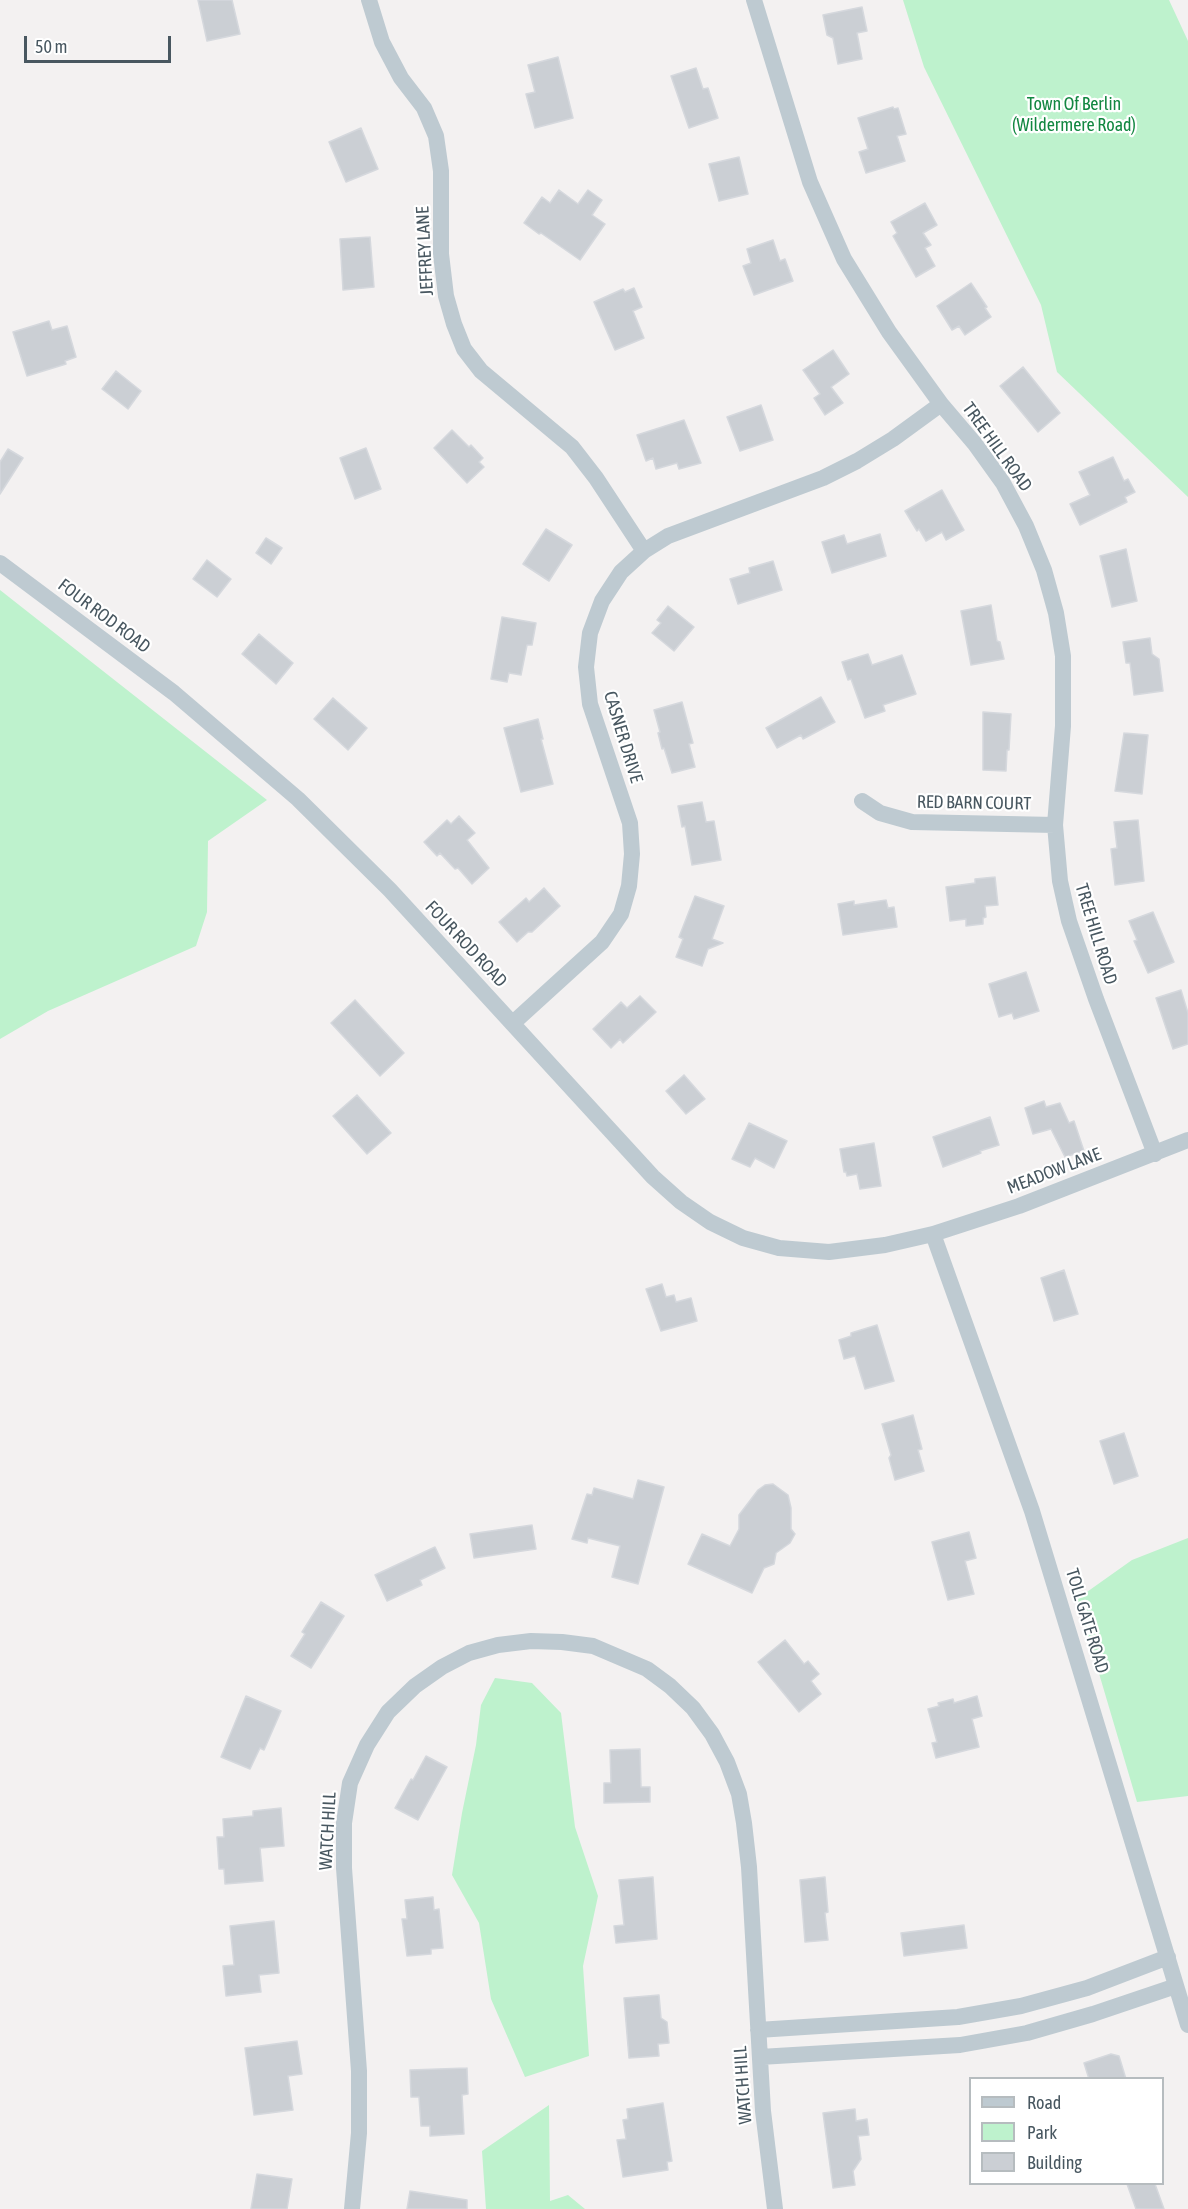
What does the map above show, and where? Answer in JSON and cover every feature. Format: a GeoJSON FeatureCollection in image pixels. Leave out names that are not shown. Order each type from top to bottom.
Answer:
{"type":"FeatureCollection","features":[{"type":"Feature","properties":{"kind":"street","name":"JEFFREY LANE"},"geometry":{"type":"LineString","coordinates":[[369,0],[382,42],[401,78],[424,108],[436,136],[441,171],[441,254],[446,296],[464,349],[481,370],[572,447],[596,478],[644,550]]}},
{"type":"Feature","properties":{"kind":"street","name":"TREE HILL ROAD"},"geometry":{"type":"LineString","coordinates":[[754,0],[810,182],[844,259],[889,332],[941,404],[1004,483],[1026,526],[1044,570],[1056,613],[1063,656],[1063,726],[1055,825],[1060,881],[1069,921],[1096,999],[1155,1154]]}},
{"type":"Feature","properties":{"kind":"street","name":"CASNER DRIVE"},"geometry":{"type":"LineString","coordinates":[[513,1023],[602,942],[621,914],[629,886],[632,854],[630,823],[590,704],[586,667],[590,633],[602,601],[621,572],[644,550],[668,536],[823,478],[893,439],[941,404]]}},
{"type":"Feature","properties":{"kind":"street","name":"FOUR ROD ROAD"},"geometry":{"type":"LineString","coordinates":[[0,563],[174,693],[298,799],[390,890],[653,1177],[681,1202],[710,1222],[743,1238],[779,1248],[829,1252],[885,1245],[933,1234]]}},
{"type":"Feature","properties":{"kind":"street","name":"RED BARN COURT"},"geometry":{"type":"LineString","coordinates":[[862,801],[880,813],[912,822],[1055,825]]}},
{"type":"Feature","properties":{"kind":"street","name":"MEADOW LANE"},"geometry":{"type":"LineString","coordinates":[[933,1234],[1018,1206],[1188,1140]]}},
{"type":"Feature","properties":{"kind":"street","name":"TOLL GATE ROAD"},"geometry":{"type":"LineString","coordinates":[[933,1234],[1032,1511],[1188,2025]]}},
{"type":"Feature","properties":{"kind":"street","name":"WATCH HILL"},"geometry":{"type":"LineString","coordinates":[[352,2209],[360,2133],[359,2071],[344,1868],[344,1823],[350,1783],[367,1745],[388,1712],[415,1686],[442,1666],[469,1653],[498,1645],[531,1641],[593,1646],[647,1669],[670,1686],[693,1708],[712,1734],[727,1762],[739,1794],[749,1868],[763,2111],[775,2209]]}},
{"type":"Feature","properties":{"kind":"street"},"geometry":{"type":"LineString","coordinates":[[758,2030],[958,2017],[1021,2006],[1087,1988],[1168,1957]]}},
{"type":"Feature","properties":{"kind":"street"},"geometry":{"type":"LineString","coordinates":[[760,2057],[960,2044],[1027,2033],[1176,1986]]}},
{"type":"Feature","properties":{"kind":"street"},"geometry":{"type":"LineString","coordinates":[[1087,1988],[1093,2014]]}},
{"type":"Feature","properties":{"kind":"street"},"geometry":{"type":"LineString","coordinates":[[892,2021],[895,2049]]}},
{"type":"Feature","properties":{"kind":"green space","name":"Town Of Berlin (Wildermere Road)"},"geometry":{"type":"Polygon","coordinates":[[[903,0],[1169,0],[1188,41],[1188,497],[1057,372],[1041,305],[924,67],[903,0]]]}},
{"type":"Feature","properties":{"kind":"green space"},"geometry":{"type":"Polygon","coordinates":[[[0,590],[267,800],[208,841],[207,912],[196,946],[48,1011],[0,1039],[0,590]]]}},
{"type":"Feature","properties":{"kind":"green space"},"geometry":{"type":"Polygon","coordinates":[[[1188,1538],[1188,1796],[1137,1802],[1077,1599],[1132,1560],[1188,1538]]]}},
{"type":"Feature","properties":{"kind":"green space"},"geometry":{"type":"Polygon","coordinates":[[[495,1678],[532,1683],[561,1713],[575,1827],[598,1896],[583,1966],[589,2056],[525,2077],[491,1999],[479,1923],[452,1875],[481,1705],[495,1678]]]}},
{"type":"Feature","properties":{"kind":"green space"},"geometry":{"type":"Polygon","coordinates":[[[549,2105],[550,2201],[568,2195],[585,2209],[486,2209],[482,2151],[549,2105]]]}},
{"type":"Feature","properties":{"kind":"building"},"geometry":{"type":"Polygon","coordinates":[[[198,0],[232,0],[240,34],[207,41],[198,0]]]}},
{"type":"Feature","properties":{"kind":"building"},"geometry":{"type":"Polygon","coordinates":[[[862,7],[867,31],[857,33],[862,59],[838,64],[833,38],[827,35],[823,15],[862,7]]]}},
{"type":"Feature","properties":{"kind":"building"},"geometry":{"type":"Polygon","coordinates":[[[558,57],[573,118],[535,128],[526,94],[535,92],[528,65],[558,57]]]}},
{"type":"Feature","properties":{"kind":"building"},"geometry":{"type":"Polygon","coordinates":[[[696,68],[703,89],[708,88],[718,118],[689,128],[671,76],[696,68]]]}},
{"type":"Feature","properties":{"kind":"building"},"geometry":{"type":"Polygon","coordinates":[[[893,107],[898,108],[906,134],[897,136],[905,161],[866,173],[859,152],[868,149],[858,118],[893,107]]]}},
{"type":"Feature","properties":{"kind":"building"},"geometry":{"type":"Polygon","coordinates":[[[361,128],[378,169],[346,182],[329,142],[361,128]]]}},
{"type":"Feature","properties":{"kind":"building"},"geometry":{"type":"Polygon","coordinates":[[[739,157],[748,194],[719,201],[709,164],[739,157]]]}},
{"type":"Feature","properties":{"kind":"building"},"geometry":{"type":"Polygon","coordinates":[[[559,190],[578,204],[588,190],[602,200],[592,215],[605,224],[580,260],[524,223],[542,197],[550,203],[559,190]]]}},
{"type":"Feature","properties":{"kind":"building"},"geometry":{"type":"Polygon","coordinates":[[[925,203],[937,225],[923,233],[931,245],[925,248],[935,266],[916,277],[893,236],[897,233],[891,222],[925,203]]]}},
{"type":"Feature","properties":{"kind":"building"},"geometry":{"type":"Polygon","coordinates":[[[370,237],[374,287],[343,290],[340,239],[370,237]]]}},
{"type":"Feature","properties":{"kind":"building"},"geometry":{"type":"Polygon","coordinates":[[[773,240],[780,261],[785,259],[793,281],[754,295],[743,266],[751,263],[747,249],[773,240]]]}},
{"type":"Feature","properties":{"kind":"building"},"geometry":{"type":"Polygon","coordinates":[[[971,283],[991,317],[965,335],[959,326],[952,330],[937,306],[971,283]]]}},
{"type":"Feature","properties":{"kind":"building"},"geometry":{"type":"Polygon","coordinates":[[[634,288],[642,307],[633,311],[644,338],[615,350],[594,302],[623,289],[625,292],[634,288]]]}},
{"type":"Feature","properties":{"kind":"building"},"geometry":{"type":"Polygon","coordinates":[[[49,321],[52,330],[67,326],[76,357],[65,361],[66,364],[27,376],[13,332],[49,321]]]}},
{"type":"Feature","properties":{"kind":"building"},"geometry":{"type":"Polygon","coordinates":[[[833,350],[849,374],[831,387],[843,403],[825,415],[814,398],[820,394],[803,370],[833,350]]]}},
{"type":"Feature","properties":{"kind":"building"},"geometry":{"type":"Polygon","coordinates":[[[1023,367],[1060,413],[1038,432],[1000,386],[1023,367]]]}},
{"type":"Feature","properties":{"kind":"building"},"geometry":{"type":"Polygon","coordinates":[[[116,371],[141,391],[128,409],[102,389],[116,371]]]}},
{"type":"Feature","properties":{"kind":"building"},"geometry":{"type":"Polygon","coordinates":[[[761,405],[773,440],[740,451],[727,417],[761,405]]]}},
{"type":"Feature","properties":{"kind":"building"},"geometry":{"type":"Polygon","coordinates":[[[684,420],[701,463],[679,469],[677,463],[656,469],[653,458],[646,461],[637,435],[684,420]]]}},
{"type":"Feature","properties":{"kind":"building"},"geometry":{"type":"Polygon","coordinates":[[[452,430],[483,458],[479,462],[484,467],[467,483],[434,448],[452,430]]]}},
{"type":"Feature","properties":{"kind":"building"},"geometry":{"type":"Polygon","coordinates":[[[366,448],[381,489],[355,499],[340,458],[366,448]]]}},
{"type":"Feature","properties":{"kind":"building"},"geometry":{"type":"Polygon","coordinates":[[[8,449],[23,458],[0,494],[0,462],[8,449]]]}},
{"type":"Feature","properties":{"kind":"building"},"geometry":{"type":"Polygon","coordinates":[[[1113,457],[1124,481],[1128,479],[1135,492],[1125,497],[1127,502],[1080,525],[1070,504],[1090,495],[1079,472],[1113,457]]]}},
{"type":"Feature","properties":{"kind":"building"},"geometry":{"type":"Polygon","coordinates":[[[942,490],[964,530],[946,540],[942,532],[926,541],[905,511],[942,490]]]}},
{"type":"Feature","properties":{"kind":"building"},"geometry":{"type":"Polygon","coordinates":[[[546,529],[572,545],[549,581],[523,564],[546,529]]]}},
{"type":"Feature","properties":{"kind":"building"},"geometry":{"type":"Polygon","coordinates":[[[880,534],[886,556],[832,573],[822,542],[844,535],[847,544],[880,534]]]}},
{"type":"Feature","properties":{"kind":"building"},"geometry":{"type":"Polygon","coordinates":[[[266,538],[282,548],[271,564],[256,553],[266,538]]]}},
{"type":"Feature","properties":{"kind":"building"},"geometry":{"type":"Polygon","coordinates":[[[1126,549],[1137,601],[1112,607],[1100,556],[1126,549]]]}},
{"type":"Feature","properties":{"kind":"building"},"geometry":{"type":"Polygon","coordinates":[[[207,560],[231,579],[217,597],[193,579],[207,560]]]}},
{"type":"Feature","properties":{"kind":"building"},"geometry":{"type":"Polygon","coordinates":[[[773,561],[782,590],[738,604],[730,579],[750,573],[749,568],[773,561]]]}},
{"type":"Feature","properties":{"kind":"building"},"geometry":{"type":"Polygon","coordinates":[[[991,605],[997,641],[1000,642],[1004,659],[971,665],[961,611],[991,605]]]}},
{"type":"Feature","properties":{"kind":"building"},"geometry":{"type":"Polygon","coordinates":[[[668,606],[694,627],[674,651],[652,633],[661,623],[657,620],[668,606]]]}},
{"type":"Feature","properties":{"kind":"building"},"geometry":{"type":"Polygon","coordinates":[[[502,617],[536,623],[532,645],[527,645],[521,675],[509,673],[507,682],[491,679],[502,617]]]}},
{"type":"Feature","properties":{"kind":"building"},"geometry":{"type":"Polygon","coordinates":[[[259,634],[293,663],[276,684],[242,654],[259,634]]]}},
{"type":"Feature","properties":{"kind":"building"},"geometry":{"type":"Polygon","coordinates":[[[1150,638],[1152,654],[1159,659],[1163,691],[1134,695],[1130,663],[1126,663],[1123,642],[1150,638]]]}},
{"type":"Feature","properties":{"kind":"building"},"geometry":{"type":"Polygon","coordinates":[[[868,654],[872,665],[902,655],[916,694],[883,705],[885,711],[865,718],[851,679],[848,680],[842,662],[868,654]]]}},
{"type":"Feature","properties":{"kind":"building"},"geometry":{"type":"Polygon","coordinates":[[[821,697],[835,722],[803,739],[801,735],[777,748],[766,728],[821,697]]]}},
{"type":"Feature","properties":{"kind":"building"},"geometry":{"type":"Polygon","coordinates":[[[333,698],[367,728],[348,750],[314,719],[333,698]]]}},
{"type":"Feature","properties":{"kind":"building"},"geometry":{"type":"Polygon","coordinates":[[[682,702],[693,743],[689,744],[695,767],[672,773],[664,748],[662,749],[654,710],[682,702]]]}},
{"type":"Feature","properties":{"kind":"building"},"geometry":{"type":"Polygon","coordinates":[[[983,712],[1011,714],[1006,771],[983,770],[983,712]]]}},
{"type":"Feature","properties":{"kind":"building"},"geometry":{"type":"Polygon","coordinates":[[[538,719],[553,784],[521,792],[504,728],[538,719]]]}},
{"type":"Feature","properties":{"kind":"building"},"geometry":{"type":"Polygon","coordinates":[[[1124,733],[1148,735],[1142,794],[1115,791],[1124,733]]]}},
{"type":"Feature","properties":{"kind":"building"},"geometry":{"type":"Polygon","coordinates":[[[702,802],[706,822],[714,821],[721,860],[692,865],[685,826],[682,827],[678,806],[702,802]]]}},
{"type":"Feature","properties":{"kind":"building"},"geometry":{"type":"Polygon","coordinates":[[[459,816],[475,833],[467,840],[489,868],[472,884],[458,868],[455,869],[440,853],[437,856],[424,842],[447,820],[451,824],[459,816]]]}},
{"type":"Feature","properties":{"kind":"building"},"geometry":{"type":"Polygon","coordinates":[[[1138,820],[1144,881],[1115,885],[1111,849],[1117,848],[1114,822],[1138,820]]]}},
{"type":"Feature","properties":{"kind":"building"},"geometry":{"type":"Polygon","coordinates":[[[995,877],[998,905],[985,906],[986,917],[983,918],[983,924],[966,926],[966,919],[950,921],[946,887],[975,883],[975,879],[995,877]]]}},
{"type":"Feature","properties":{"kind":"building"},"geometry":{"type":"Polygon","coordinates":[[[544,888],[560,906],[532,932],[528,932],[517,942],[499,922],[526,898],[529,902],[544,888]]]}},
{"type":"Feature","properties":{"kind":"building"},"geometry":{"type":"Polygon","coordinates":[[[695,896],[724,906],[712,939],[723,943],[708,949],[702,966],[676,957],[683,939],[679,937],[695,896]]]}},
{"type":"Feature","properties":{"kind":"building"},"geometry":{"type":"Polygon","coordinates":[[[886,900],[888,908],[894,907],[897,927],[843,935],[838,904],[854,901],[854,905],[886,900]]]}},
{"type":"Feature","properties":{"kind":"building"},"geometry":{"type":"Polygon","coordinates":[[[1153,912],[1174,962],[1148,973],[1134,941],[1137,940],[1129,921],[1153,912]]]}},
{"type":"Feature","properties":{"kind":"building"},"geometry":{"type":"Polygon","coordinates":[[[1026,972],[1039,1011],[1014,1019],[1012,1013],[999,1017],[989,984],[1026,972]]]}},
{"type":"Feature","properties":{"kind":"building"},"geometry":{"type":"Polygon","coordinates":[[[1181,990],[1188,1013],[1188,1044],[1173,1049],[1156,998],[1181,990]]]}},
{"type":"Feature","properties":{"kind":"building"},"geometry":{"type":"Polygon","coordinates":[[[640,996],[656,1012],[623,1043],[620,1039],[611,1048],[593,1029],[621,1002],[627,1008],[640,996]]]}},
{"type":"Feature","properties":{"kind":"building"},"geometry":{"type":"Polygon","coordinates":[[[355,1000],[404,1053],[380,1076],[331,1023],[355,1000]]]}},
{"type":"Feature","properties":{"kind":"building"},"geometry":{"type":"Polygon","coordinates":[[[684,1075],[705,1099],[686,1114],[666,1091],[684,1075]]]}},
{"type":"Feature","properties":{"kind":"building"},"geometry":{"type":"Polygon","coordinates":[[[357,1095],[391,1133],[367,1154],[333,1116],[357,1095]]]}},
{"type":"Feature","properties":{"kind":"building"},"geometry":{"type":"Polygon","coordinates":[[[1044,1101],[1046,1107],[1060,1103],[1069,1123],[1074,1121],[1084,1151],[1065,1157],[1051,1129],[1033,1134],[1025,1108],[1044,1101]]]}},
{"type":"Feature","properties":{"kind":"building"},"geometry":{"type":"Polygon","coordinates":[[[990,1117],[999,1145],[943,1167],[933,1137],[990,1117]]]}},
{"type":"Feature","properties":{"kind":"building"},"geometry":{"type":"Polygon","coordinates":[[[749,1123],[787,1141],[774,1168],[755,1158],[750,1167],[732,1159],[749,1123]]]}},
{"type":"Feature","properties":{"kind":"building"},"geometry":{"type":"Polygon","coordinates":[[[874,1143],[881,1186],[860,1189],[857,1174],[847,1176],[844,1172],[840,1149],[874,1143]]]}},
{"type":"Feature","properties":{"kind":"building"},"geometry":{"type":"Polygon","coordinates":[[[1064,1270],[1078,1314],[1054,1321],[1041,1278],[1064,1270]]]}},
{"type":"Feature","properties":{"kind":"building"},"geometry":{"type":"Polygon","coordinates":[[[662,1284],[666,1297],[674,1295],[676,1302],[691,1298],[697,1321],[661,1331],[646,1289],[662,1284]]]}},
{"type":"Feature","properties":{"kind":"building"},"geometry":{"type":"Polygon","coordinates":[[[877,1325],[894,1381],[865,1389],[855,1356],[844,1359],[839,1340],[851,1336],[851,1333],[877,1325]]]}},
{"type":"Feature","properties":{"kind":"building"},"geometry":{"type":"Polygon","coordinates":[[[913,1415],[922,1449],[918,1450],[924,1471],[895,1480],[882,1424],[913,1415]]]}},
{"type":"Feature","properties":{"kind":"building"},"geometry":{"type":"Polygon","coordinates":[[[1124,1433],[1138,1476],[1114,1484],[1100,1441],[1124,1433]]]}},
{"type":"Feature","properties":{"kind":"building"},"geometry":{"type":"Polygon","coordinates":[[[638,1480],[664,1487],[638,1584],[612,1577],[620,1546],[588,1538],[587,1543],[572,1539],[587,1494],[592,1495],[594,1488],[633,1499],[638,1480]]]}},
{"type":"Feature","properties":{"kind":"building"},"geometry":{"type":"Polygon","coordinates":[[[773,1484],[788,1495],[791,1508],[791,1529],[795,1534],[790,1543],[776,1553],[774,1564],[764,1568],[752,1593],[688,1564],[702,1534],[730,1546],[739,1529],[739,1515],[758,1490],[765,1485],[773,1484]]]}},
{"type":"Feature","properties":{"kind":"building"},"geometry":{"type":"Polygon","coordinates":[[[532,1525],[536,1549],[474,1558],[470,1534],[532,1525]]]}},
{"type":"Feature","properties":{"kind":"building"},"geometry":{"type":"Polygon","coordinates":[[[969,1532],[976,1558],[965,1561],[974,1594],[948,1600],[932,1542],[969,1532]]]}},
{"type":"Feature","properties":{"kind":"building"},"geometry":{"type":"Polygon","coordinates":[[[435,1547],[445,1568],[420,1580],[422,1585],[387,1601],[375,1575],[435,1547]]]}},
{"type":"Feature","properties":{"kind":"building"},"geometry":{"type":"Polygon","coordinates":[[[321,1602],[344,1616],[311,1668],[291,1656],[305,1634],[302,1632],[321,1602]]]}},
{"type":"Feature","properties":{"kind":"building"},"geometry":{"type":"Polygon","coordinates":[[[785,1640],[804,1664],[808,1661],[819,1674],[811,1681],[821,1694],[799,1712],[758,1662],[785,1640]]]}},
{"type":"Feature","properties":{"kind":"building"},"geometry":{"type":"Polygon","coordinates":[[[246,1696],[281,1711],[264,1750],[260,1748],[250,1769],[221,1757],[246,1696]]]}},
{"type":"Feature","properties":{"kind":"building"},"geometry":{"type":"Polygon","coordinates":[[[977,1696],[982,1716],[972,1719],[979,1747],[936,1758],[932,1743],[937,1742],[928,1709],[939,1706],[938,1703],[953,1699],[954,1703],[977,1696]]]}},
{"type":"Feature","properties":{"kind":"building"},"geometry":{"type":"Polygon","coordinates":[[[640,1749],[641,1787],[650,1787],[650,1802],[604,1803],[604,1783],[611,1783],[610,1750],[640,1749]]]}},
{"type":"Feature","properties":{"kind":"building"},"geometry":{"type":"Polygon","coordinates":[[[426,1756],[447,1767],[418,1820],[395,1808],[426,1756]]]}},
{"type":"Feature","properties":{"kind":"building"},"geometry":{"type":"Polygon","coordinates":[[[281,1808],[284,1846],[260,1848],[263,1881],[225,1884],[224,1869],[219,1869],[217,1837],[224,1837],[223,1819],[253,1816],[253,1811],[281,1808]]]}},
{"type":"Feature","properties":{"kind":"building"},"geometry":{"type":"Polygon","coordinates":[[[653,1877],[657,1939],[616,1943],[614,1926],[624,1925],[619,1880],[653,1877]]]}},
{"type":"Feature","properties":{"kind":"building"},"geometry":{"type":"Polygon","coordinates":[[[825,1877],[828,1940],[805,1942],[800,1880],[825,1877]]]}},
{"type":"Feature","properties":{"kind":"building"},"geometry":{"type":"Polygon","coordinates":[[[433,1897],[434,1910],[439,1909],[443,1948],[431,1949],[431,1954],[407,1956],[402,1919],[407,1919],[405,1900],[433,1897]]]}},
{"type":"Feature","properties":{"kind":"building"},"geometry":{"type":"Polygon","coordinates":[[[274,1921],[279,1973],[259,1975],[261,1992],[226,1996],[223,1966],[234,1965],[230,1926],[274,1921]]]}},
{"type":"Feature","properties":{"kind":"building"},"geometry":{"type":"Polygon","coordinates":[[[964,1925],[967,1948],[904,1956],[901,1933],[964,1925]]]}},
{"type":"Feature","properties":{"kind":"building"},"geometry":{"type":"Polygon","coordinates":[[[659,1995],[661,2018],[667,2022],[669,2043],[658,2044],[659,2056],[629,2058],[624,1998],[659,1995]]]}},
{"type":"Feature","properties":{"kind":"building"},"geometry":{"type":"Polygon","coordinates":[[[297,2041],[302,2074],[288,2076],[293,2110],[254,2115],[245,2048],[297,2041]]]}},
{"type":"Feature","properties":{"kind":"building"},"geometry":{"type":"Polygon","coordinates":[[[1111,2054],[1119,2056],[1125,2077],[1088,2077],[1084,2063],[1111,2054]]]}},
{"type":"Feature","properties":{"kind":"building"},"geometry":{"type":"Polygon","coordinates":[[[467,2068],[468,2094],[462,2095],[464,2134],[430,2136],[430,2126],[421,2126],[419,2097],[411,2097],[410,2070],[467,2068]]]}},
{"type":"Feature","properties":{"kind":"building"},"geometry":{"type":"Polygon","coordinates":[[[663,2103],[672,2161],[667,2162],[668,2170],[623,2177],[617,2140],[626,2139],[623,2120],[628,2119],[627,2109],[663,2103]]]}},
{"type":"Feature","properties":{"kind":"building"},"geometry":{"type":"Polygon","coordinates":[[[855,2109],[856,2121],[867,2119],[869,2135],[858,2136],[861,2159],[853,2171],[855,2185],[833,2188],[823,2113],[855,2109]]]}},
{"type":"Feature","properties":{"kind":"building"},"geometry":{"type":"Polygon","coordinates":[[[257,2174],[292,2179],[287,2209],[251,2209],[257,2174]]]}},
{"type":"Feature","properties":{"kind":"building"},"geometry":{"type":"Polygon","coordinates":[[[1127,2185],[1155,2185],[1164,2209],[1136,2209],[1127,2185]]]}},
{"type":"Feature","properties":{"kind":"building"},"geometry":{"type":"Polygon","coordinates":[[[410,2191],[467,2200],[467,2209],[407,2209],[410,2191]]]}}]}
